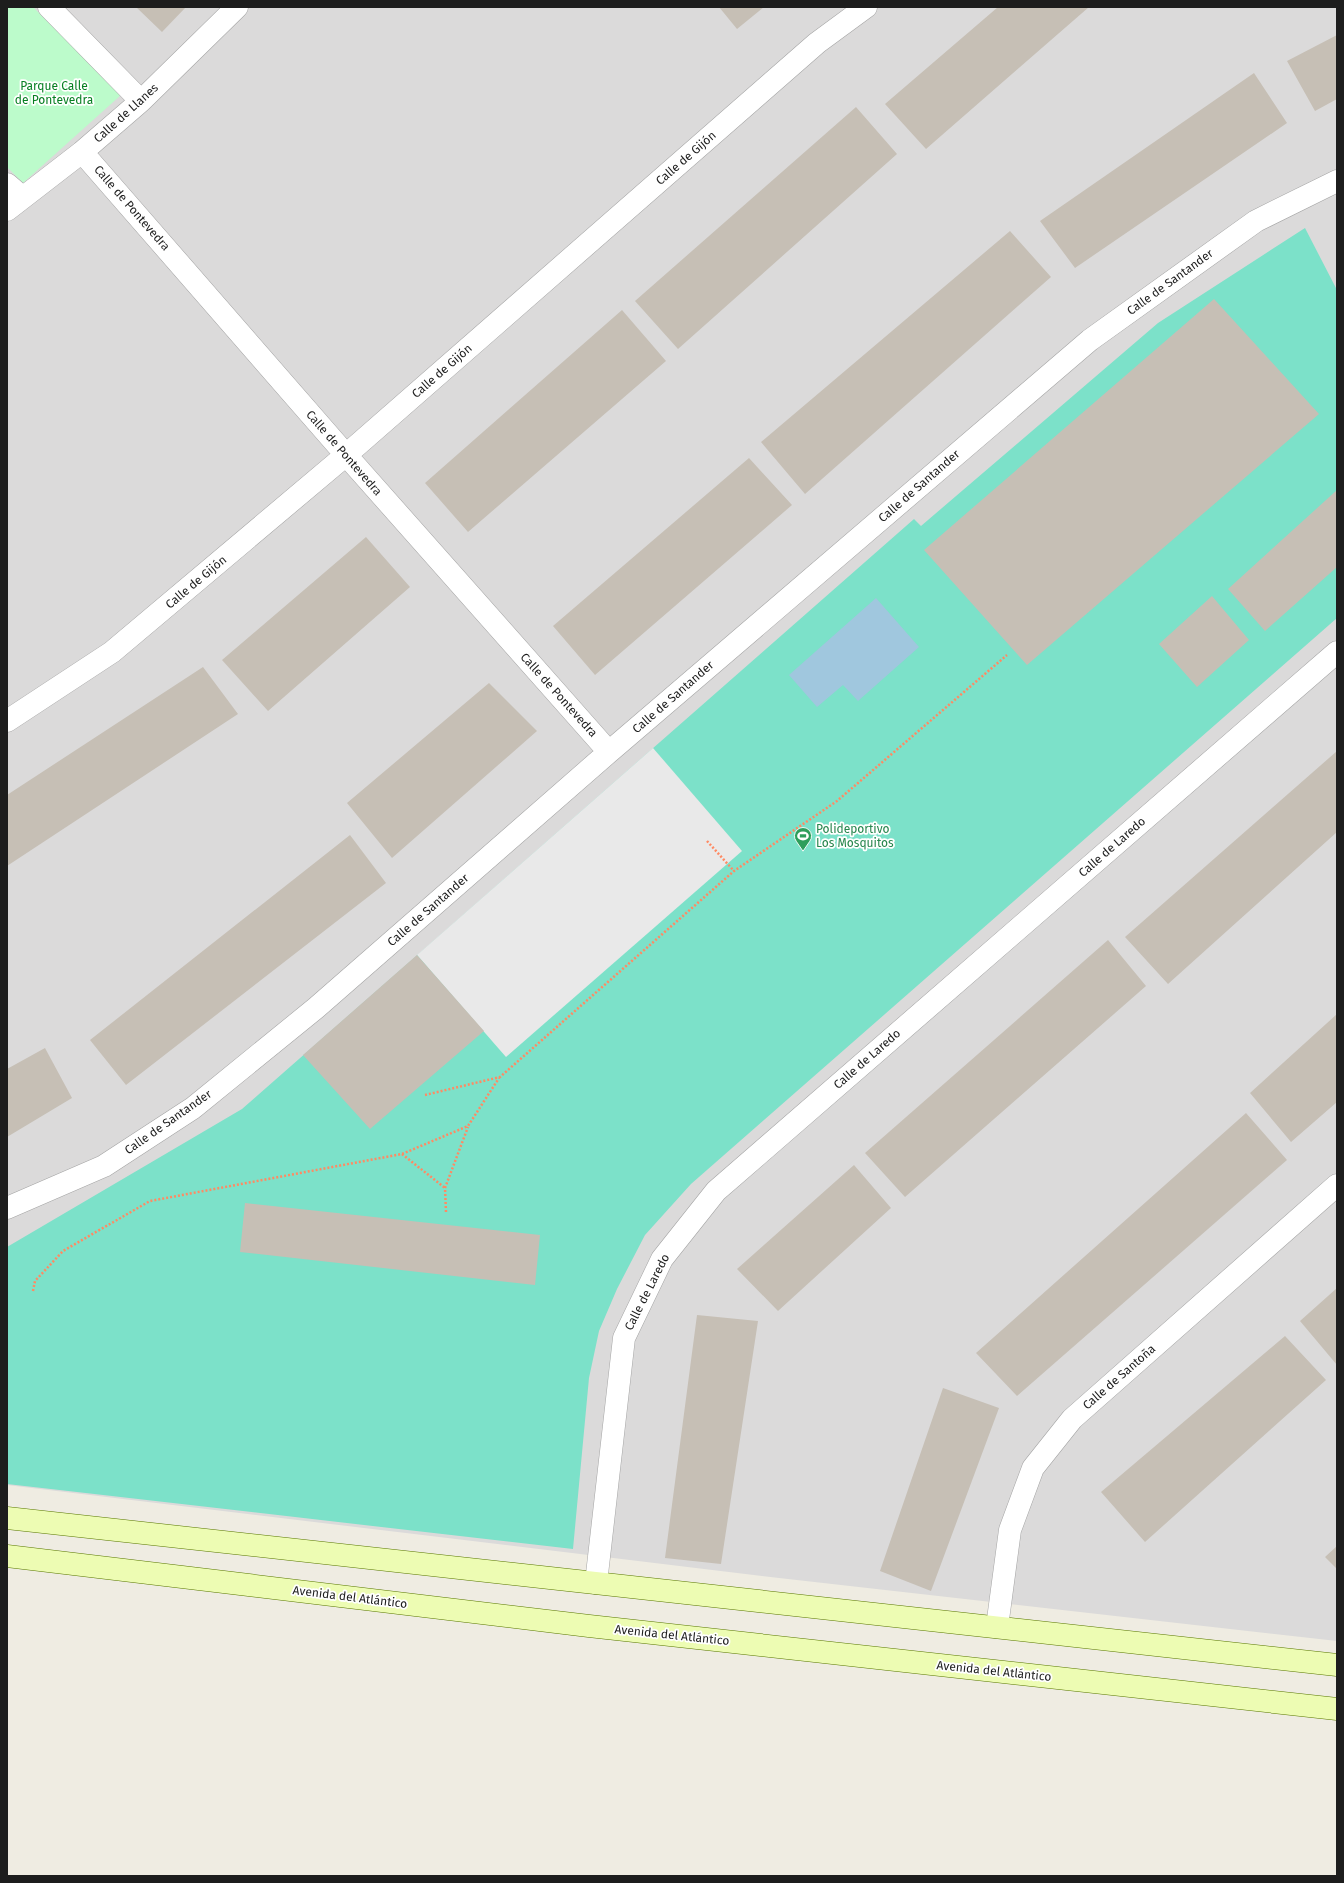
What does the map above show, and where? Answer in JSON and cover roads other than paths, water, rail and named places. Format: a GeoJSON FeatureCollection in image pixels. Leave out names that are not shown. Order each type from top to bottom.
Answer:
{"type":"FeatureCollection","features":[{"type":"Feature","properties":{"kind":"street"},"geometry":{"type":"LineString","coordinates":[[49,7],[141,101]]}},
{"type":"Feature","properties":{"kind":"street","name":"Calle de Llanes"},"geometry":{"type":"LineString","coordinates":[[12,197],[82,152],[141,101],[237,7]]}},
{"type":"Feature","properties":{"kind":"street","name":"Calle de Gijón"},"geometry":{"type":"LineString","coordinates":[[7,721],[112,652],[346,455],[817,43],[866,7]]}},
{"type":"Feature","properties":{"kind":"street","name":"Calle de Pontevedra"},"geometry":{"type":"LineString","coordinates":[[82,152],[346,455],[609,752]]}},
{"type":"Feature","properties":{"kind":"street","name":"Calle de Santander"},"geometry":{"type":"LineString","coordinates":[[7,1208],[104,1166],[193,1108],[316,1008],[609,752],[1090,340],[1256,221],[1337,181]]}},
{"type":"Feature","properties":{"kind":"street","name":"Calle de Laredo"},"geometry":{"type":"LineString","coordinates":[[596,1583],[624,1338],[662,1259],[716,1191],[1337,652]]}},
{"type":"Feature","properties":{"kind":"street","name":"Calle de Santoña"},"geometry":{"type":"LineString","coordinates":[[997,1628],[1010,1530],[1033,1468],[1072,1418],[1337,1185]]}},
{"type":"Feature","properties":{"kind":"street"},"geometry":{"type":"LineString","coordinates":[[7,1518],[1337,1665]]}},
{"type":"Feature","properties":{"kind":"street","name":"Avenida del Atlántico"},"geometry":{"type":"LineString","coordinates":[[7,1556],[589,1626],[1337,1709]]}},
{"type":"Feature","properties":{"kind":"water"},"geometry":{"type":"Polygon","coordinates":[[[876,598],[919,647],[858,701],[843,685],[817,707],[789,675],[876,598]]]}},
{"type":"Feature","properties":{"kind":"place","name":"Polideportivo Los Mosquitos"},"geometry":{"type":"Point","coordinates":[803,851]}},
{"type":"Feature","properties":{"kind":"park label","name":"Parque Calle de Pontevedra"},"geometry":{"type":"Point","coordinates":[54,93]}}]}
